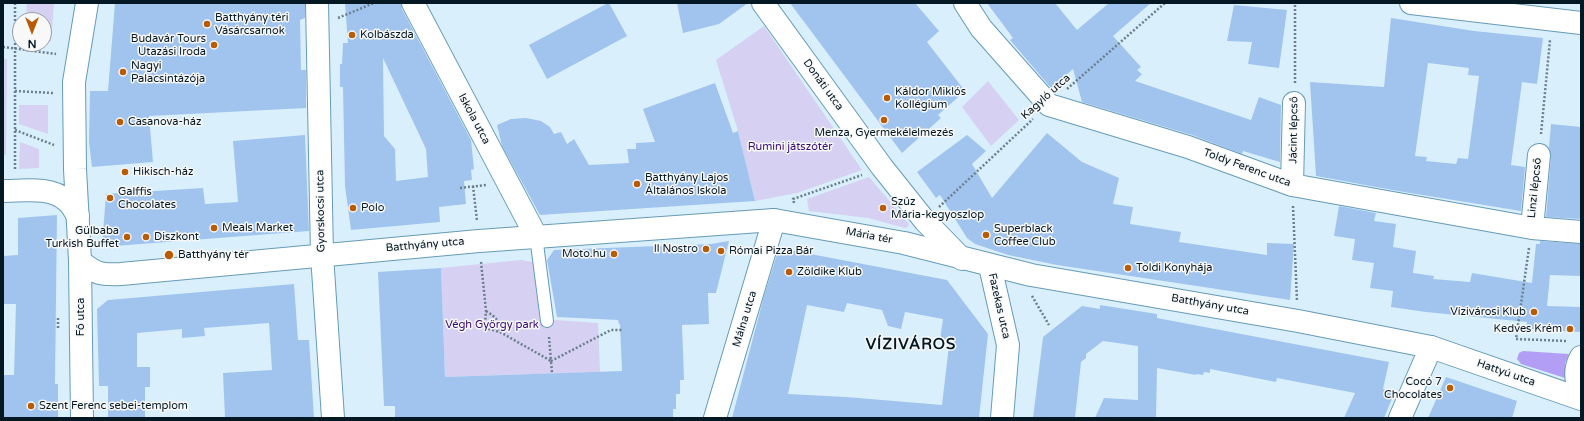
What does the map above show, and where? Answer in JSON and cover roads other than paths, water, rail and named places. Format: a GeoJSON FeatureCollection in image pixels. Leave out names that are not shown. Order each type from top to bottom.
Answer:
{"type":"FeatureCollection","features":[{"type":"Feature","properties":{"kind":"street"},"geometry":{"type":"LineString","coordinates":[[78,216],[75,169],[74,82],[87,3]]}},
{"type":"Feature","properties":{"kind":"street","name":"Gyorskocsi utca"},"geometry":{"type":"LineString","coordinates":[[317,3],[322,255],[332,418]]}},
{"type":"Feature","properties":{"kind":"street","name":"Iskola utca"},"geometry":{"type":"LineString","coordinates":[[413,3],[536,236]]}},
{"type":"Feature","properties":{"kind":"street","name":"Donáti utca"},"geometry":{"type":"LineString","coordinates":[[763,3],[872,171],[925,221],[962,259]]}},
{"type":"Feature","properties":{"kind":"street","name":"Toldy Ferenc utca"},"geometry":{"type":"LineString","coordinates":[[965,3],[981,28],[1049,105],[1188,147],[1292,185],[1532,228],[1581,232]]}},
{"type":"Feature","properties":{"kind":"street"},"geometry":{"type":"LineString","coordinates":[[1411,3],[1581,23]]}},
{"type":"Feature","properties":{"kind":"street","name":"Jácint lépcső"},"geometry":{"type":"LineString","coordinates":[[1292,185],[1294,103]]}},
{"type":"Feature","properties":{"kind":"street","name":"Linzi lépcső"},"geometry":{"type":"LineString","coordinates":[[1532,228],[1539,155]]}},
{"type":"Feature","properties":{"kind":"street"},"geometry":{"type":"LineString","coordinates":[[9,183],[54,193],[68,201],[78,216]]}},
{"type":"Feature","properties":{"kind":"street","name":"Fő utca"},"geometry":{"type":"LineString","coordinates":[[78,216],[82,418]]}},
{"type":"Feature","properties":{"kind":"street","name":"Batthyány utca"},"geometry":{"type":"LineString","coordinates":[[80,261],[93,271],[105,275],[479,240],[774,220]]}},
{"type":"Feature","properties":{"kind":"street","name":"Mária tér"},"geometry":{"type":"LineString","coordinates":[[774,220],[904,243],[990,266]]}},
{"type":"Feature","properties":{"kind":"street","name":"Málna utca"},"geometry":{"type":"LineString","coordinates":[[715,418],[774,220]]}},
{"type":"Feature","properties":{"kind":"street","name":"Batthyány utca"},"geometry":{"type":"LineString","coordinates":[[990,266],[1031,275],[1298,321],[1430,347]]}},
{"type":"Feature","properties":{"kind":"street","name":"Fazekas utca"},"geometry":{"type":"LineString","coordinates":[[990,266],[1008,345],[1002,418]]}},
{"type":"Feature","properties":{"kind":"street"},"geometry":{"type":"LineString","coordinates":[[1400,418],[1430,347]]}},
{"type":"Feature","properties":{"kind":"street","name":"Hattyú utca"},"geometry":{"type":"LineString","coordinates":[[1430,347],[1581,399]]}},
{"type":"Feature","properties":{"kind":"street"},"geometry":{"type":"LineString","coordinates":[[1577,349],[1576,382],[1581,392]]}},
{"type":"Feature","properties":{"kind":"lane"},"geometry":{"type":"LineString","coordinates":[[536,236],[547,321]]}},
{"type":"Feature","properties":{"kind":"place","name":"Batthyány téri Vásárcsarnok"},"geometry":{"type":"Point","coordinates":[207,24]}},
{"type":"Feature","properties":{"kind":"place","name":"Kolbászda"},"geometry":{"type":"Point","coordinates":[352,35]}},
{"type":"Feature","properties":{"kind":"place","name":"Budavár Tours Utazási Iroda"},"geometry":{"type":"Point","coordinates":[214,45]}},
{"type":"Feature","properties":{"kind":"place","name":"Nagyi Palacsintázója"},"geometry":{"type":"Point","coordinates":[123,72]}},
{"type":"Feature","properties":{"kind":"place","name":"Káldor Miklós Kollégium"},"geometry":{"type":"Point","coordinates":[887,98]}},
{"type":"Feature","properties":{"kind":"place","name":"Menza, Gyermekélelmezés"},"geometry":{"type":"Point","coordinates":[884,120]}},
{"type":"Feature","properties":{"kind":"place","name":"Casanova-ház"},"geometry":{"type":"Point","coordinates":[120,122]}},
{"type":"Feature","properties":{"kind":"place","name":"Hikisch-ház"},"geometry":{"type":"Point","coordinates":[125,172]}},
{"type":"Feature","properties":{"kind":"place","name":"Batthyány Lajos Általános Iskola"},"geometry":{"type":"Point","coordinates":[637,184]}},
{"type":"Feature","properties":{"kind":"place","name":"Galffis Chocolates"},"geometry":{"type":"Point","coordinates":[110,198]}},
{"type":"Feature","properties":{"kind":"place","name":"Polo"},"geometry":{"type":"Point","coordinates":[353,208]}},
{"type":"Feature","properties":{"kind":"place","name":"Szűz Mária-kegyoszlop"},"geometry":{"type":"Point","coordinates":[883,208]}},
{"type":"Feature","properties":{"kind":"place","name":"Meals Market"},"geometry":{"type":"Point","coordinates":[214,228]}},
{"type":"Feature","properties":{"kind":"place","name":"Superblack Coffee Club"},"geometry":{"type":"Point","coordinates":[986,235]}},
{"type":"Feature","properties":{"kind":"place","name":"Gülbaba Turkish Buffet"},"geometry":{"type":"Point","coordinates":[127,237]}},
{"type":"Feature","properties":{"kind":"place","name":"Diszkont"},"geometry":{"type":"Point","coordinates":[146,237]}},
{"type":"Feature","properties":{"kind":"place","name":"Il Nostro"},"geometry":{"type":"Point","coordinates":[706,249]}},
{"type":"Feature","properties":{"kind":"place","name":"Római Pizza Bár"},"geometry":{"type":"Point","coordinates":[721,251]}},
{"type":"Feature","properties":{"kind":"place","name":"Moto.hu"},"geometry":{"type":"Point","coordinates":[614,254]}},
{"type":"Feature","properties":{"kind":"place","name":"Batthyány tér"},"geometry":{"type":"Point","coordinates":[169,255]}},
{"type":"Feature","properties":{"kind":"place","name":"Toldi Konyhája"},"geometry":{"type":"Point","coordinates":[1128,268]}},
{"type":"Feature","properties":{"kind":"place","name":"Zöldike Klub"},"geometry":{"type":"Point","coordinates":[789,272]}},
{"type":"Feature","properties":{"kind":"place","name":"Vízivárosi Klub"},"geometry":{"type":"Point","coordinates":[1534,312]}},
{"type":"Feature","properties":{"kind":"place","name":"Kedves Krém"},"geometry":{"type":"Point","coordinates":[1570,329]}},
{"type":"Feature","properties":{"kind":"place","name":"Cocó 7 Chocolates"},"geometry":{"type":"Point","coordinates":[1450,388]}},
{"type":"Feature","properties":{"kind":"place","name":"Szent Ferenc sebei-templom"},"geometry":{"type":"Point","coordinates":[31,406]}},
{"type":"Feature","properties":{"kind":"district","name":"VÍZIVÁROS"},"geometry":{"type":"Point","coordinates":[911,345]}},
{"type":"Feature","properties":{"kind":"park label","name":"Rumini játszótér"},"geometry":{"type":"Point","coordinates":[790,147]}},
{"type":"Feature","properties":{"kind":"park label","name":"Végh György park"},"geometry":{"type":"Point","coordinates":[492,325]}}]}
